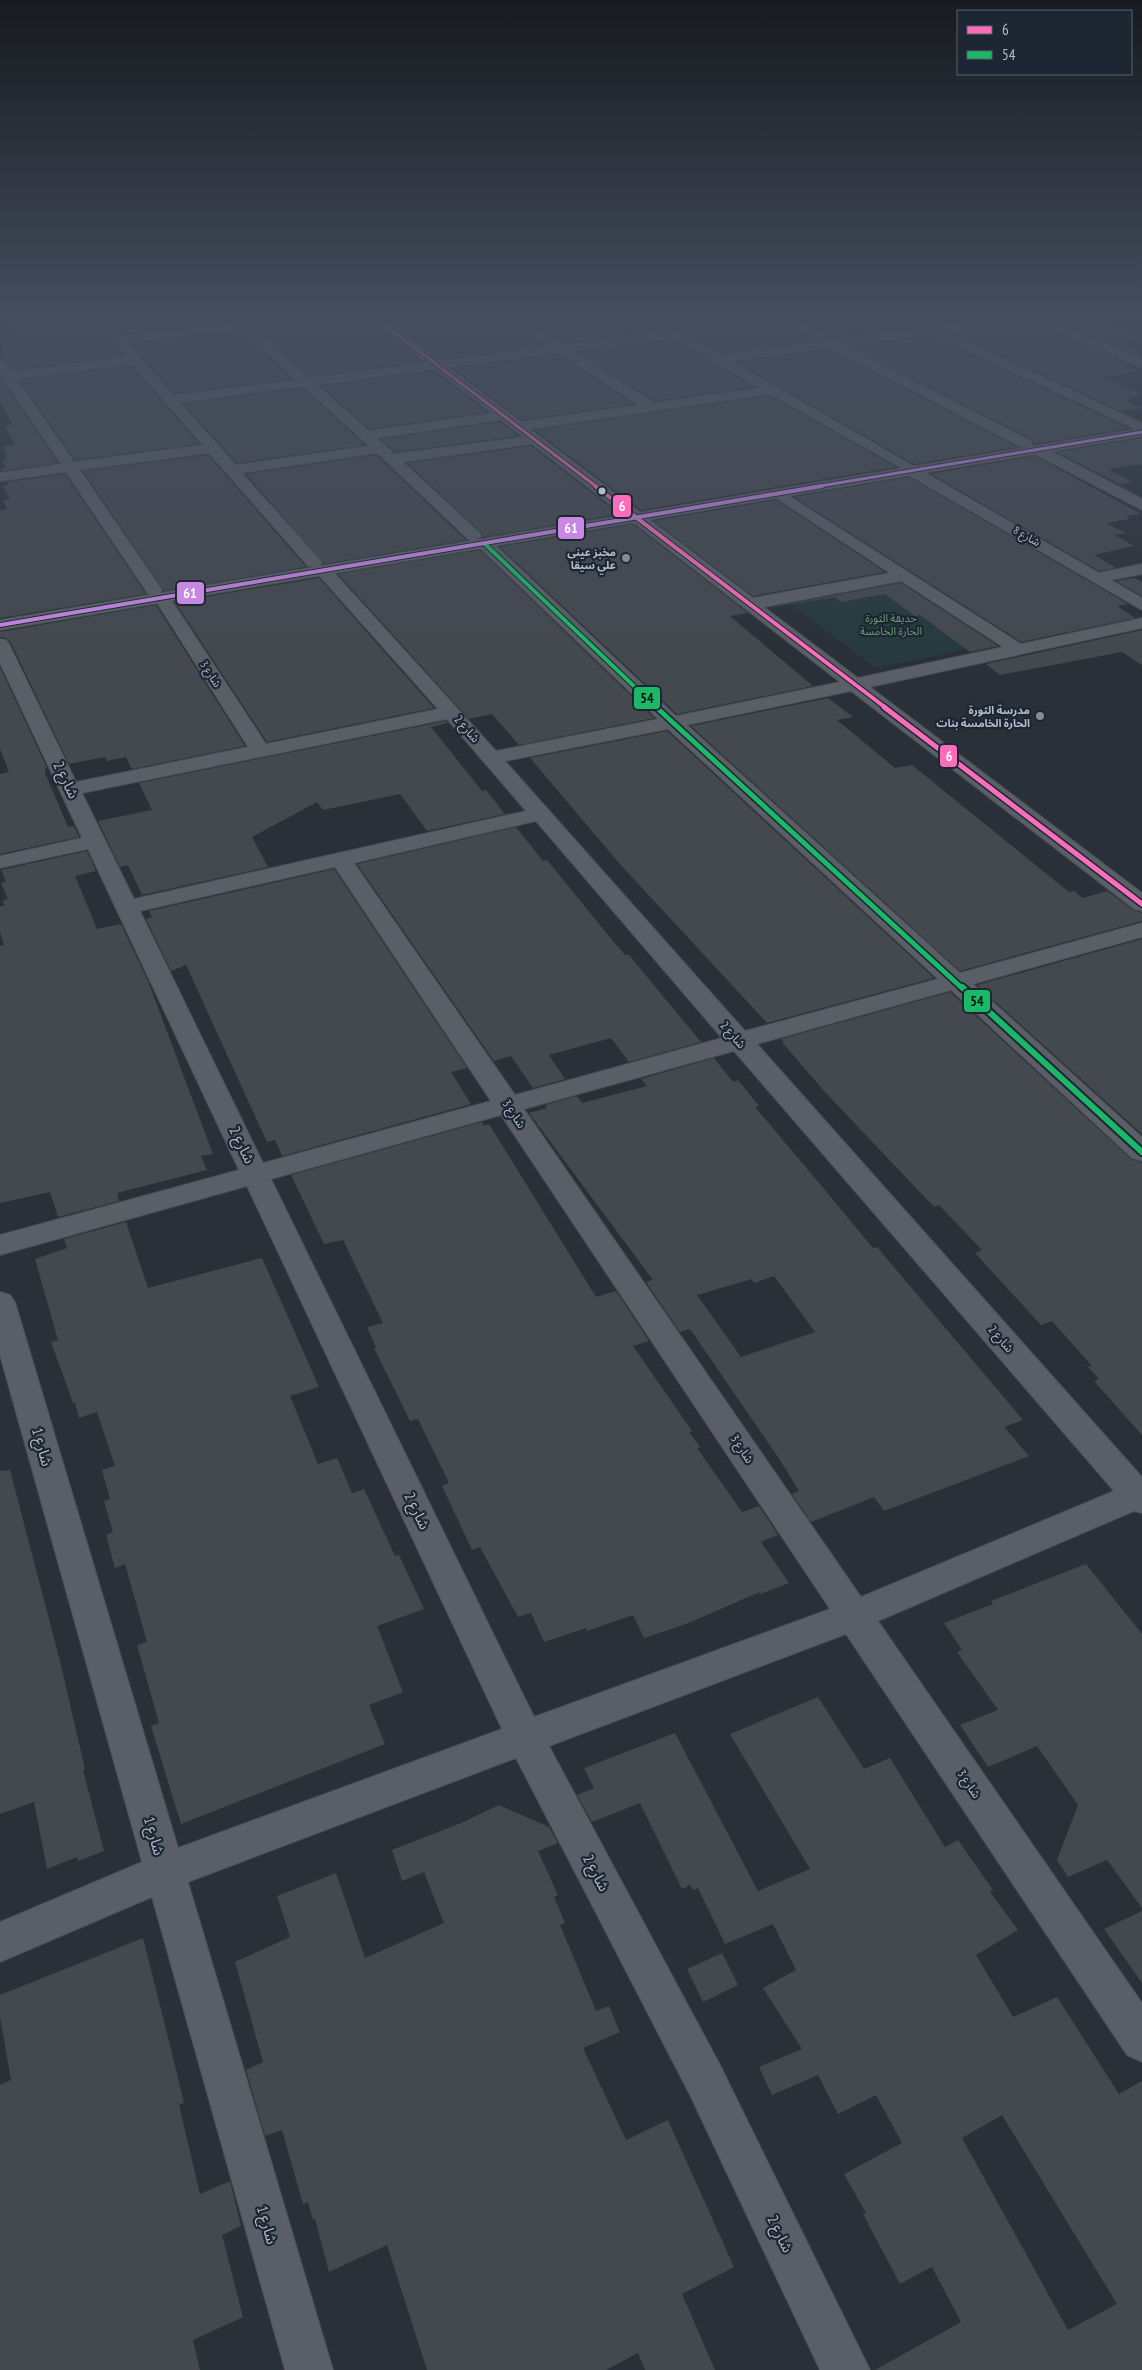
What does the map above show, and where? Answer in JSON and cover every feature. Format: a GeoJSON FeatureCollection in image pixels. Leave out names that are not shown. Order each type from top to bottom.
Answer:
{"type":"FeatureCollection","features":[{"type":"Feature","properties":{"kind":"main road"},"geometry":{"type":"LineString","coordinates":[[0,625],[158,594],[1141,428]]}},
{"type":"Feature","properties":{"kind":"main road"},"geometry":{"type":"LineString","coordinates":[[632,514],[778,493],[907,467]]}},
{"type":"Feature","properties":{"kind":"main road"},"geometry":{"type":"LineString","coordinates":[[0,616],[158,594]]}},
{"type":"Feature","properties":{"kind":"street","name":"شارع 3"},"geometry":{"type":"LineString","coordinates":[[40,424],[158,594],[260,750]]}},
{"type":"Feature","properties":{"kind":"street","name":"شارع 2"},"geometry":{"type":"LineString","coordinates":[[190,424],[492,758],[739,1042],[1140,1496]]}},
{"type":"Feature","properties":{"kind":"street"},"geometry":{"type":"LineString","coordinates":[[351,424],[479,540],[672,722],[1142,1152]]}},
{"type":"Feature","properties":{"kind":"street"},"geometry":{"type":"LineString","coordinates":[[365,436],[450,424]]}},
{"type":"Feature","properties":{"kind":"street"},"geometry":{"type":"LineString","coordinates":[[512,424],[592,481],[632,514],[1142,904]]}},
{"type":"Feature","properties":{"kind":"street"},"geometry":{"type":"LineString","coordinates":[[516,427],[539,424]]}},
{"type":"Feature","properties":{"kind":"street","name":"شارع 8"},"geometry":{"type":"LineString","coordinates":[[830,424],[1142,605]]}},
{"type":"Feature","properties":{"kind":"street"},"geometry":{"type":"LineString","coordinates":[[986,424],[1142,505]]}},
{"type":"Feature","properties":{"kind":"street"},"geometry":{"type":"LineString","coordinates":[[392,460],[534,440]]}},
{"type":"Feature","properties":{"kind":"street"},"geometry":{"type":"LineString","coordinates":[[0,477],[212,448]]}},
{"type":"Feature","properties":{"kind":"street"},"geometry":{"type":"LineString","coordinates":[[231,470],[378,449]]}},
{"type":"Feature","properties":{"kind":"street"},"geometry":{"type":"LineString","coordinates":[[778,493],[1019,650]]}},
{"type":"Feature","properties":{"kind":"street"},"geometry":{"type":"LineString","coordinates":[[1098,578],[1142,569]]}},
{"type":"Feature","properties":{"kind":"street"},"geometry":{"type":"LineString","coordinates":[[750,604],[905,575]]}},
{"type":"Feature","properties":{"kind":"street"},"geometry":{"type":"LineString","coordinates":[[492,758],[1142,623]]}},
{"type":"Feature","properties":{"kind":"street","name":"شارع 2"},"geometry":{"type":"LineString","coordinates":[[0,644],[526,1739],[706,2080],[846,2370]]}},
{"type":"Feature","properties":{"kind":"street"},"geometry":{"type":"LineString","coordinates":[[70,788],[451,712]]}},
{"type":"Feature","properties":{"kind":"street"},"geometry":{"type":"LineString","coordinates":[[128,908],[541,814]]}},
{"type":"Feature","properties":{"kind":"street"},"geometry":{"type":"LineString","coordinates":[[0,862],[96,841]]}},
{"type":"Feature","properties":{"kind":"street","name":"شارع 3"},"geometry":{"type":"LineString","coordinates":[[341,859],[1142,2040]]}},
{"type":"Feature","properties":{"kind":"street"},"geometry":{"type":"LineString","coordinates":[[0,1245],[1142,930]]}},
{"type":"Feature","properties":{"kind":"street","name":"شارع 1"},"geometry":{"type":"LineString","coordinates":[[0,1302],[309,2370]]}},
{"type":"Feature","properties":{"kind":"street"},"geometry":{"type":"LineString","coordinates":[[0,1942],[164,1872],[526,1739],[854,1615],[1140,1496]]}},
{"type":"Feature","properties":{"kind":"green space","name":"حديقة الثورة الحارة الخامسة"},"geometry":{"type":"Polygon","coordinates":[[[900,582],[992,644],[876,668],[789,603],[900,582]]]}},
{"type":"Feature","properties":{"kind":"building"},"geometry":{"type":"Polygon","coordinates":[[[12,424],[32,424],[58,463],[2,471],[1,468],[6,468],[2,460],[7,459],[3,446],[15,445],[5,426],[13,425],[12,424]]]}},
{"type":"Feature","properties":{"kind":"building"},"geometry":{"type":"Polygon","coordinates":[[[50,424],[181,424],[199,444],[75,460],[50,424]]]}},
{"type":"Feature","properties":{"kind":"building"},"geometry":{"type":"Polygon","coordinates":[[[202,424],[341,424],[365,445],[237,463],[202,424]]]}},
{"type":"Feature","properties":{"kind":"building"},"geometry":{"type":"Polygon","coordinates":[[[364,424],[407,424],[370,429],[364,424]]]}},
{"type":"Feature","properties":{"kind":"building"},"geometry":{"type":"Polygon","coordinates":[[[489,424],[502,424],[518,436],[396,452],[381,439],[489,424]]]}},
{"type":"Feature","properties":{"kind":"building"},"geometry":{"type":"Polygon","coordinates":[[[579,424],[819,424],[896,467],[641,510],[535,430],[579,424]]]}},
{"type":"Feature","properties":{"kind":"building"},"geometry":{"type":"Polygon","coordinates":[[[844,424],[972,424],[1017,447],[914,464],[844,424]]]}},
{"type":"Feature","properties":{"kind":"building"},"geometry":{"type":"Polygon","coordinates":[[[1002,424],[1119,424],[1129,428],[1034,444],[1032,439],[1002,424]]]}},
{"type":"Feature","properties":{"kind":"building"},"geometry":{"type":"Polygon","coordinates":[[[1142,438],[1142,464],[1108,469],[1132,482],[1119,484],[1057,452],[1142,438]]]}},
{"type":"Feature","properties":{"kind":"building"},"geometry":{"type":"Polygon","coordinates":[[[531,446],[619,514],[484,537],[481,532],[407,463],[531,446]]]}},
{"type":"Feature","properties":{"kind":"building"},"geometry":{"type":"Polygon","coordinates":[[[208,455],[306,567],[164,591],[83,471],[208,455]]]}},
{"type":"Feature","properties":{"kind":"building"},"geometry":{"type":"Polygon","coordinates":[[[376,455],[466,540],[324,564],[246,474],[376,455]]]}},
{"type":"Feature","properties":{"kind":"building"},"geometry":{"type":"Polygon","coordinates":[[[1035,456],[1141,514],[1126,516],[1130,519],[1106,523],[1126,533],[1114,535],[1134,546],[1094,555],[1116,568],[1099,571],[931,474],[1035,456]]]}},
{"type":"Feature","properties":{"kind":"building"},"geometry":{"type":"Polygon","coordinates":[[[65,474],[146,594],[0,618],[0,510],[7,509],[3,500],[10,499],[3,486],[8,485],[7,482],[65,474]]]}},
{"type":"Feature","properties":{"kind":"building"},"geometry":{"type":"Polygon","coordinates":[[[909,477],[1128,604],[1117,606],[1135,618],[1021,642],[794,497],[909,477]]]}},
{"type":"Feature","properties":{"kind":"building"},"geometry":{"type":"Polygon","coordinates":[[[776,500],[885,572],[753,596],[654,521],[776,500]]]}},
{"type":"Feature","properties":{"kind":"building"},"geometry":{"type":"Polygon","coordinates":[[[633,524],[748,613],[730,616],[813,686],[677,714],[500,547],[633,524]]]}},
{"type":"Feature","properties":{"kind":"building"},"geometry":{"type":"Polygon","coordinates":[[[480,550],[654,718],[519,745],[492,714],[469,719],[338,574],[480,550]]]}},
{"type":"Feature","properties":{"kind":"building"},"geometry":{"type":"Polygon","coordinates":[[[319,578],[434,708],[267,742],[175,602],[319,578]]]}},
{"type":"Feature","properties":{"kind":"building"},"geometry":{"type":"Polygon","coordinates":[[[1134,578],[1142,582],[1142,596],[1116,581],[1134,578]]]}},
{"type":"Feature","properties":{"kind":"building"},"geometry":{"type":"Polygon","coordinates":[[[901,583],[998,646],[970,652],[920,615],[915,616],[885,594],[841,602],[835,597],[768,608],[901,583]]]}},
{"type":"Feature","properties":{"kind":"building"},"geometry":{"type":"Polygon","coordinates":[[[156,605],[245,746],[132,769],[126,757],[107,761],[105,757],[69,764],[11,643],[6,638],[0,637],[0,632],[156,605]]]}},
{"type":"Feature","properties":{"kind":"building"},"geometry":{"type":"Polygon","coordinates":[[[1142,630],[1142,665],[1122,652],[1000,675],[986,664],[1142,630]]]}},
{"type":"Feature","properties":{"kind":"building"},"geometry":{"type":"Polygon","coordinates":[[[0,667],[47,768],[45,768],[45,773],[68,827],[74,826],[79,837],[0,854],[0,774],[9,772],[0,749],[0,667]]]}},
{"type":"Feature","properties":{"kind":"building"},"geometry":{"type":"Polygon","coordinates":[[[828,698],[853,717],[837,720],[895,768],[912,765],[1069,892],[1074,891],[1083,898],[1107,891],[1133,910],[1142,913],[1142,921],[960,971],[691,726],[828,698]]]}},
{"type":"Feature","properties":{"kind":"building"},"geometry":{"type":"Polygon","coordinates":[[[446,721],[448,723],[431,727],[482,791],[486,790],[505,814],[427,831],[400,794],[323,810],[317,802],[252,837],[268,867],[142,895],[128,865],[120,867],[98,821],[152,810],[139,783],[446,721]]]}},
{"type":"Feature","properties":{"kind":"building"},"geometry":{"type":"Polygon","coordinates":[[[667,731],[934,978],[767,1023],[619,863],[530,758],[667,731]]]}},
{"type":"Feature","properties":{"kind":"building"},"geometry":{"type":"Polygon","coordinates":[[[516,827],[543,861],[547,860],[625,955],[629,955],[701,1042],[629,1062],[611,1038],[549,1055],[565,1079],[533,1088],[511,1056],[494,1061],[357,864],[516,827]]]}},
{"type":"Feature","properties":{"kind":"building"},"geometry":{"type":"Polygon","coordinates":[[[87,851],[96,871],[75,876],[97,929],[121,924],[148,981],[213,1154],[201,1156],[207,1170],[117,1193],[119,1201],[58,1217],[50,1192],[0,1203],[0,946],[4,945],[0,932],[0,906],[4,906],[3,900],[8,899],[1,883],[6,882],[1,870],[87,851]]]}},
{"type":"Feature","properties":{"kind":"building"},"geometry":{"type":"Polygon","coordinates":[[[334,869],[467,1068],[451,1072],[471,1104],[282,1156],[275,1140],[267,1142],[186,965],[171,971],[146,919],[152,917],[149,911],[334,869]]]}},
{"type":"Feature","properties":{"kind":"building"},"geometry":{"type":"Polygon","coordinates":[[[1142,939],[1142,1134],[977,985],[1142,939]]]}},
{"type":"Feature","properties":{"kind":"building"},"geometry":{"type":"Polygon","coordinates":[[[950,992],[1131,1159],[1142,1163],[1142,1435],[1094,1381],[1099,1379],[1088,1367],[1092,1366],[1052,1321],[1041,1325],[975,1253],[982,1250],[939,1205],[934,1207],[824,1091],[781,1039],[950,992]]]}},
{"type":"Feature","properties":{"kind":"building"},"geometry":{"type":"Polygon","coordinates":[[[714,1058],[733,1082],[738,1080],[759,1106],[755,1107],[873,1248],[877,1247],[1023,1420],[1004,1427],[1029,1456],[884,1511],[874,1497],[811,1522],[792,1494],[799,1491],[780,1460],[690,1329],[680,1332],[646,1282],[653,1280],[529,1113],[547,1108],[545,1105],[577,1096],[582,1103],[647,1086],[641,1079],[714,1058]],[[774,1276],[754,1283],[752,1279],[697,1295],[741,1357],[815,1332],[774,1276]]]}},
{"type":"Feature","properties":{"kind":"building"},"geometry":{"type":"Polygon","coordinates":[[[482,1122],[484,1126],[489,1124],[596,1297],[616,1291],[649,1341],[633,1346],[692,1431],[689,1432],[700,1447],[697,1448],[742,1512],[759,1506],[778,1535],[761,1542],[789,1583],[761,1594],[760,1592],[686,1624],[644,1638],[633,1615],[587,1631],[586,1628],[544,1642],[531,1613],[518,1617],[480,1547],[472,1550],[442,1486],[449,1483],[418,1419],[410,1421],[374,1348],[376,1347],[367,1327],[383,1323],[343,1240],[324,1244],[291,1175],[482,1122]]]}},
{"type":"Feature","properties":{"kind":"building"},"geometry":{"type":"Polygon","coordinates":[[[126,1222],[148,1288],[262,1258],[319,1387],[290,1396],[318,1464],[337,1458],[352,1493],[364,1489],[395,1556],[399,1555],[424,1609],[377,1626],[403,1692],[369,1705],[385,1744],[181,1824],[151,1726],[159,1723],[137,1645],[147,1642],[125,1564],[115,1568],[106,1535],[113,1532],[104,1501],[110,1499],[102,1470],[115,1466],[97,1412],[79,1418],[75,1402],[73,1403],[51,1342],[58,1340],[35,1259],[67,1248],[64,1239],[126,1222]]]}},
{"type":"Feature","properties":{"kind":"building"},"geometry":{"type":"Polygon","coordinates":[[[10,1470],[61,1665],[85,1769],[83,1770],[104,1851],[78,1861],[77,1857],[47,1869],[34,1802],[0,1814],[0,1471],[10,1470]]]}},
{"type":"Feature","properties":{"kind":"building"},"geometry":{"type":"Polygon","coordinates":[[[1086,1564],[1142,1634],[1142,1908],[1107,1860],[1068,1877],[1057,1860],[1078,1805],[1037,1746],[988,1767],[960,1725],[998,1710],[957,1652],[962,1650],[944,1623],[993,1604],[991,1601],[1086,1564]]]}},
{"type":"Feature","properties":{"kind":"building"},"geometry":{"type":"Polygon","coordinates":[[[818,1697],[864,1769],[890,1758],[945,1847],[958,1840],[993,1890],[990,1892],[1018,1930],[976,1955],[1013,2017],[1057,1997],[1119,2094],[1142,2081],[1142,2370],[875,2370],[961,2322],[932,2267],[900,2284],[863,2214],[866,2213],[844,2174],[902,2143],[876,2095],[838,2114],[818,2075],[772,2095],[759,2067],[802,2049],[763,1988],[796,1970],[773,1924],[725,1944],[698,1888],[693,1890],[690,1885],[682,1889],[640,1803],[592,1822],[577,1795],[594,1788],[584,1768],[675,1733],[758,1891],[810,1869],[730,1734],[818,1697]],[[1002,2115],[962,2138],[1068,2330],[1117,2304],[1002,2115]]]}},
{"type":"Feature","properties":{"kind":"building"},"geometry":{"type":"Polygon","coordinates":[[[499,1805],[549,1827],[558,1843],[538,1851],[558,1895],[554,1897],[565,1923],[560,1925],[596,2011],[609,2006],[620,2032],[583,2048],[626,2140],[668,2120],[734,2267],[682,2294],[715,2370],[645,2370],[638,2353],[606,2370],[427,2370],[387,2245],[329,2272],[315,2219],[313,2220],[308,2202],[303,2204],[282,2130],[265,2136],[246,2070],[263,2062],[235,1962],[290,1937],[277,1896],[336,1873],[365,1958],[444,1923],[424,1872],[402,1881],[392,1850],[461,1823],[499,1805]]]}},
{"type":"Feature","properties":{"kind":"building"},"geometry":{"type":"Polygon","coordinates":[[[1142,1911],[1142,1983],[1104,1929],[1142,1911]]]}},
{"type":"Feature","properties":{"kind":"building"},"geometry":{"type":"Polygon","coordinates":[[[143,1938],[184,2103],[179,2105],[200,2194],[230,2181],[241,2226],[222,2235],[243,2317],[193,2340],[200,2370],[0,2370],[0,2085],[11,2080],[0,2017],[0,1995],[143,1938]]]}},
{"type":"Feature","properties":{"kind":"building"},"geometry":{"type":"Polygon","coordinates":[[[722,1953],[738,1985],[703,2002],[687,1969],[722,1953]]]}},
{"type":"Feature","properties":{"kind":"transit line","name":"6"},"geometry":{"type":"LineString","coordinates":[[514,424],[1142,904]]}},
{"type":"Feature","properties":{"kind":"transit line","name":"61"},"geometry":{"type":"LineString","coordinates":[[0,625],[1142,432]]}},
{"type":"Feature","properties":{"kind":"transit line","name":"54"},"geometry":{"type":"LineString","coordinates":[[485,544],[672,722],[1142,1152]]}},
{"type":"Feature","properties":{"kind":"place","name":"مخبز عيني علي سيقا"},"geometry":{"type":"Point","coordinates":[626,558]}},
{"type":"Feature","properties":{"kind":"place","name":"مدرسة الثورة الحارة الخامسة بنات"},"geometry":{"type":"Point","coordinates":[1040,716]}}]}
